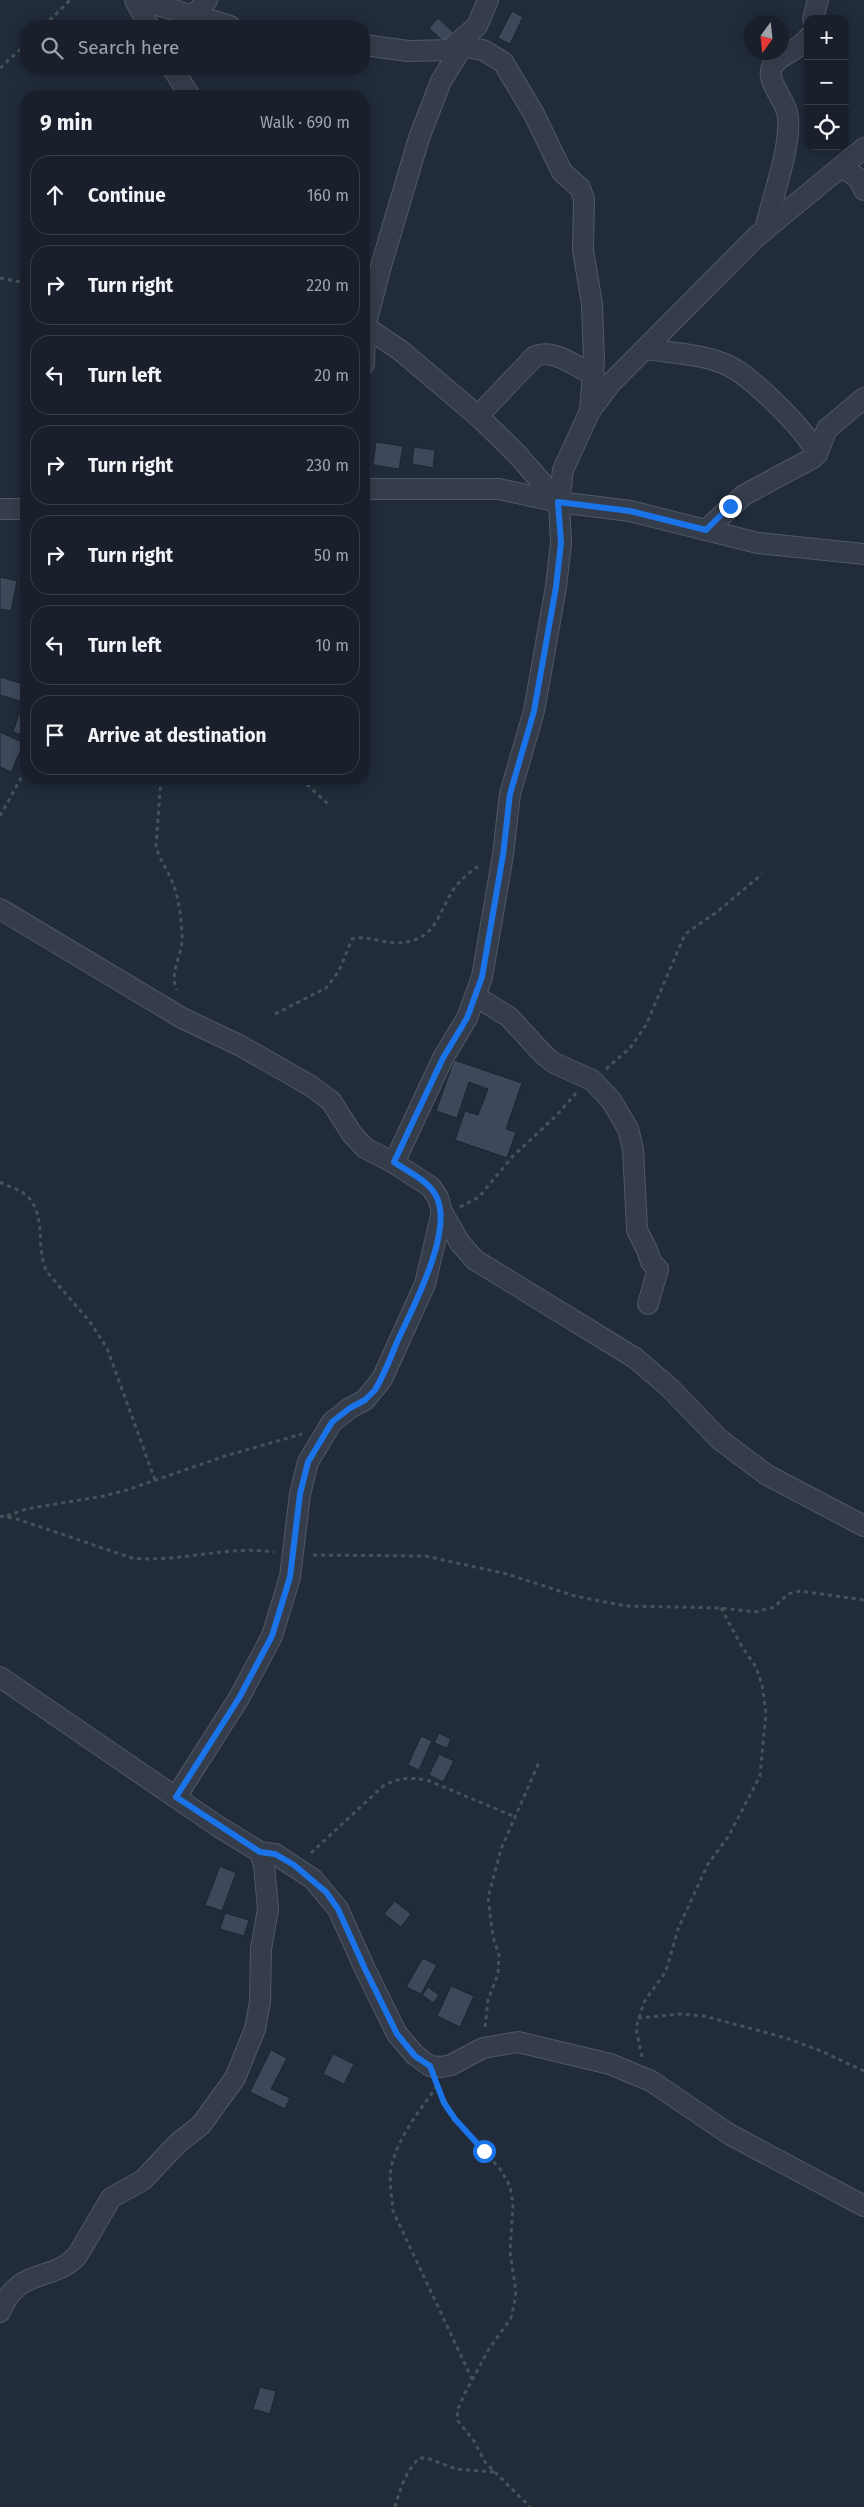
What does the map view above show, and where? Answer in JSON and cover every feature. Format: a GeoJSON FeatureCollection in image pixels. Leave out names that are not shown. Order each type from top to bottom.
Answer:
{"type":"FeatureCollection","features":[{"type":"Feature","properties":{"kind":"street"},"geometry":{"type":"LineString","coordinates":[[135,0],[146,20]]}},
{"type":"Feature","properties":{"kind":"street"},"geometry":{"type":"LineString","coordinates":[[141,0],[190,15],[203,6],[208,19],[211,20]]}},
{"type":"Feature","properties":{"kind":"street"},"geometry":{"type":"LineString","coordinates":[[370,304],[419,138],[441,81],[457,49],[477,26],[488,0]]}},
{"type":"Feature","properties":{"kind":"street"},"geometry":{"type":"LineString","coordinates":[[814,15],[818,0]]}},
{"type":"Feature","properties":{"kind":"street"},"geometry":{"type":"LineString","coordinates":[[765,230],[787,139],[788,118],[783,98],[771,81],[772,67],[804,41]]}},
{"type":"Feature","properties":{"kind":"street"},"geometry":{"type":"LineString","coordinates":[[370,46],[408,51],[483,50],[503,62],[562,172],[580,188],[584,199],[583,250],[592,304],[594,375],[590,411]]}},
{"type":"Feature","properties":{"kind":"street"},"geometry":{"type":"LineString","coordinates":[[177,75],[186,90]]}},
{"type":"Feature","properties":{"kind":"street"},"geometry":{"type":"LineString","coordinates":[[394,1162],[443,1058],[459,1034],[477,997],[503,855],[510,794],[534,711],[556,587],[561,543],[558,502],[563,470],[590,411],[611,383],[765,230],[864,148]]}},
{"type":"Feature","properties":{"kind":"street"},"geometry":{"type":"LineString","coordinates":[[842,167],[859,180],[864,190]]}},
{"type":"Feature","properties":{"kind":"street"},"geometry":{"type":"LineString","coordinates":[[370,330],[400,350],[478,416],[515,452],[558,502]]}},
{"type":"Feature","properties":{"kind":"street"},"geometry":{"type":"LineString","coordinates":[[646,350],[702,358],[730,367],[778,407],[811,441],[817,454]]}},
{"type":"Feature","properties":{"kind":"street"},"geometry":{"type":"LineString","coordinates":[[478,416],[534,357],[542,353],[558,357],[594,375]]}},
{"type":"Feature","properties":{"kind":"street"},"geometry":{"type":"LineString","coordinates":[[706,530],[744,495],[766,482],[805,464],[817,454],[827,429],[864,398]]}},
{"type":"Feature","properties":{"kind":"street"},"geometry":{"type":"LineString","coordinates":[[370,489],[499,489],[558,502],[630,511],[758,543],[864,554]]}},
{"type":"Feature","properties":{"kind":"street"},"geometry":{"type":"LineString","coordinates":[[0,509],[20,509]]}},
{"type":"Feature","properties":{"kind":"street"},"geometry":{"type":"LineString","coordinates":[[0,910],[182,1018],[240,1046],[311,1086],[331,1101],[352,1134],[366,1148],[394,1162],[431,1187],[438,1198],[442,1212],[460,1243],[475,1260],[635,1358],[670,1388],[719,1439],[767,1475],[864,1526]]}},
{"type":"Feature","properties":{"kind":"street"},"geometry":{"type":"LineString","coordinates":[[477,997],[509,1017],[544,1055],[554,1063],[592,1080],[611,1100],[628,1129],[633,1149],[637,1230],[647,1250],[650,1262],[658,1269],[648,1304]]}},
{"type":"Feature","properties":{"kind":"street"},"geometry":{"type":"LineString","coordinates":[[176,1797],[239,1698],[272,1636],[290,1577],[304,1472],[322,1436],[332,1422],[350,1408],[365,1400],[382,1379],[425,1284],[442,1212]]}},
{"type":"Feature","properties":{"kind":"street"},"geometry":{"type":"LineString","coordinates":[[0,1677],[260,1852],[275,1854],[294,1865],[326,1892],[338,1909],[397,2034],[415,2056],[430,2066],[441,2067],[451,2065],[483,2048],[504,2042],[534,2044],[610,2064],[651,2081],[730,2134],[864,2206]]}},
{"type":"Feature","properties":{"kind":"street"},"geometry":{"type":"LineString","coordinates":[[0,2312],[12,2291],[24,2280],[70,2264],[77,2256],[111,2198],[143,2180],[178,2143],[201,2125],[235,2078],[255,2029],[260,2002],[261,1949],[268,1909],[264,1865],[260,1852]]}},
{"type":"Feature","properties":{"kind":"path"},"geometry":{"type":"LineString","coordinates":[[50,20],[70,0]]}},
{"type":"Feature","properties":{"kind":"path"},"geometry":{"type":"LineString","coordinates":[[0,68],[20,50]]}},
{"type":"Feature","properties":{"kind":"path"},"geometry":{"type":"LineString","coordinates":[[0,278],[20,282]]}},
{"type":"Feature","properties":{"kind":"path"},"geometry":{"type":"LineString","coordinates":[[0,816],[20,779]]}},
{"type":"Feature","properties":{"kind":"path"},"geometry":{"type":"LineString","coordinates":[[161,785],[156,846],[158,856],[172,880],[180,915],[182,950],[176,964],[173,980],[181,997],[182,1018]]}},
{"type":"Feature","properties":{"kind":"path"},"geometry":{"type":"LineString","coordinates":[[307,785],[329,806]]}},
{"type":"Feature","properties":{"kind":"path"},"geometry":{"type":"LineString","coordinates":[[275,1014],[326,988],[339,971],[352,939],[362,937],[393,944],[408,942],[425,935],[439,918],[453,890],[466,875],[482,864],[503,855]]}},
{"type":"Feature","properties":{"kind":"path"},"geometry":{"type":"LineString","coordinates":[[442,1212],[466,1205],[479,1197],[513,1156],[592,1080],[618,1059],[638,1038],[654,1008],[685,934],[717,912],[762,874]]}},
{"type":"Feature","properties":{"kind":"path"},"geometry":{"type":"LineString","coordinates":[[0,1182],[22,1192],[38,1212],[42,1262],[47,1272],[90,1322],[107,1348],[155,1480]]}},
{"type":"Feature","properties":{"kind":"path"},"geometry":{"type":"LineString","coordinates":[[6,1516],[26,1509],[104,1496],[225,1456],[308,1432],[332,1422]]}},
{"type":"Feature","properties":{"kind":"path"},"geometry":{"type":"LineString","coordinates":[[0,1516],[6,1516],[132,1558],[151,1560],[262,1550],[294,1556],[425,1556],[508,1574],[605,1603],[761,1611],[774,1607],[788,1594],[800,1591],[864,1600]]}},
{"type":"Feature","properties":{"kind":"path"},"geometry":{"type":"LineString","coordinates":[[651,2081],[636,2036],[638,2018],[649,1994],[666,1971],[678,1929],[708,1864],[728,1837],[760,1776],[766,1737],[766,1713],[762,1685],[756,1667],[742,1647],[722,1608]]}},
{"type":"Feature","properties":{"kind":"path"},"geometry":{"type":"LineString","coordinates":[[483,2048],[488,2000],[498,1974],[499,1955],[493,1937],[488,1898],[498,1858],[513,1816],[540,1760]]}},
{"type":"Feature","properties":{"kind":"path"},"geometry":{"type":"LineString","coordinates":[[294,1865],[314,1851],[383,1786],[396,1779],[412,1777],[427,1780],[513,1816]]}},
{"type":"Feature","properties":{"kind":"path"},"geometry":{"type":"LineString","coordinates":[[638,2018],[681,2014],[704,2016],[786,2038],[821,2051],[864,2071]]}},
{"type":"Feature","properties":{"kind":"path"},"geometry":{"type":"LineString","coordinates":[[430,2066],[437,2085],[455,2119],[500,2169],[510,2186],[512,2204],[510,2252],[516,2292],[514,2305],[511,2318],[472,2379],[459,2405],[458,2422],[474,2441],[485,2462],[530,2507]]}},
{"type":"Feature","properties":{"kind":"path"},"geometry":{"type":"LineString","coordinates":[[437,2085],[408,2130],[394,2157],[391,2187],[393,2211],[472,2379]]}},
{"type":"Feature","properties":{"kind":"path"},"geometry":{"type":"LineString","coordinates":[[395,2507],[400,2490],[409,2471],[420,2458],[427,2458],[456,2469],[494,2472]]}},
{"type":"Feature","properties":{"kind":"building"},"geometry":{"type":"Polygon","coordinates":[[[512,11],[523,17],[510,44],[498,38],[512,11]]]}},
{"type":"Feature","properties":{"kind":"building"},"geometry":{"type":"Polygon","coordinates":[[[438,18],[453,32],[444,42],[429,28],[438,18]]]}},
{"type":"Feature","properties":{"kind":"building"},"geometry":{"type":"Polygon","coordinates":[[[376,442],[403,446],[399,469],[373,465],[376,442]]]}},
{"type":"Feature","properties":{"kind":"building"},"geometry":{"type":"Polygon","coordinates":[[[414,447],[435,450],[433,468],[412,464],[414,447]]]}},
{"type":"Feature","properties":{"kind":"building"},"geometry":{"type":"Polygon","coordinates":[[[0,577],[17,581],[11,611],[0,609],[0,577]]]}},
{"type":"Feature","properties":{"kind":"building"},"geometry":{"type":"Polygon","coordinates":[[[0,677],[20,683],[20,701],[0,695],[0,677]]]}},
{"type":"Feature","properties":{"kind":"building"},"geometry":{"type":"Polygon","coordinates":[[[20,711],[20,734],[13,732],[20,711]]]}},
{"type":"Feature","properties":{"kind":"building"},"geometry":{"type":"Polygon","coordinates":[[[0,732],[20,741],[20,752],[11,772],[0,767],[0,732]]]}},
{"type":"Feature","properties":{"kind":"building"},"geometry":{"type":"Polygon","coordinates":[[[454,1060],[522,1083],[506,1129],[516,1132],[507,1158],[455,1140],[465,1111],[478,1115],[488,1089],[469,1082],[457,1118],[436,1111],[454,1060]]]}},
{"type":"Feature","properties":{"kind":"building"},"geometry":{"type":"Polygon","coordinates":[[[439,1733],[451,1739],[447,1748],[434,1743],[439,1733]]]}},
{"type":"Feature","properties":{"kind":"building"},"geometry":{"type":"Polygon","coordinates":[[[421,1736],[432,1741],[419,1770],[408,1765],[421,1736]]]}},
{"type":"Feature","properties":{"kind":"building"},"geometry":{"type":"Polygon","coordinates":[[[439,1754],[454,1761],[443,1782],[429,1775],[439,1754]]]}},
{"type":"Feature","properties":{"kind":"building"},"geometry":{"type":"Polygon","coordinates":[[[220,1866],[236,1873],[222,1911],[205,1905],[220,1866]]]}},
{"type":"Feature","properties":{"kind":"building"},"geometry":{"type":"Polygon","coordinates":[[[395,1901],[411,1914],[401,1927],[384,1914],[395,1901]]]}},
{"type":"Feature","properties":{"kind":"building"},"geometry":{"type":"Polygon","coordinates":[[[225,1913],[249,1920],[244,1936],[220,1929],[225,1913]]]}},
{"type":"Feature","properties":{"kind":"building"},"geometry":{"type":"Polygon","coordinates":[[[423,1958],[437,1965],[421,1994],[406,1987],[423,1958]]]}},
{"type":"Feature","properties":{"kind":"building"},"geometry":{"type":"Polygon","coordinates":[[[451,1986],[474,1996],[460,2027],[437,2016],[451,1986]]]}},
{"type":"Feature","properties":{"kind":"building"},"geometry":{"type":"Polygon","coordinates":[[[428,1987],[439,1995],[433,2003],[422,1995],[428,1987]]]}},
{"type":"Feature","properties":{"kind":"building"},"geometry":{"type":"Polygon","coordinates":[[[271,2050],[287,2058],[271,2089],[290,2098],[285,2109],[250,2092],[271,2050]]]}},
{"type":"Feature","properties":{"kind":"building"},"geometry":{"type":"Polygon","coordinates":[[[333,2054],[354,2064],[344,2084],[323,2074],[333,2054]]]}},
{"type":"Feature","properties":{"kind":"building"},"geometry":{"type":"Polygon","coordinates":[[[260,2387],[276,2391],[270,2414],[253,2409],[260,2387]]]}},
{"type":"Feature","properties":{"kind":"route"},"geometry":{"type":"LineString","coordinates":[[484,2151],[455,2119],[444,2103],[430,2066],[415,2056],[397,2034],[365,1969],[352,1936],[338,1909],[326,1892],[294,1865],[275,1854],[260,1852],[219,1827],[176,1797],[191,1778],[239,1698],[272,1636],[290,1577],[300,1494],[308,1462],[332,1422],[350,1408],[365,1400],[382,1379],[425,1284],[432,1261],[442,1212],[438,1198],[431,1187],[394,1162],[443,1058],[459,1034],[477,997],[482,977],[503,855],[510,794],[534,711],[556,587],[561,543],[558,502],[630,511],[706,530],[730,506]]}}]}
